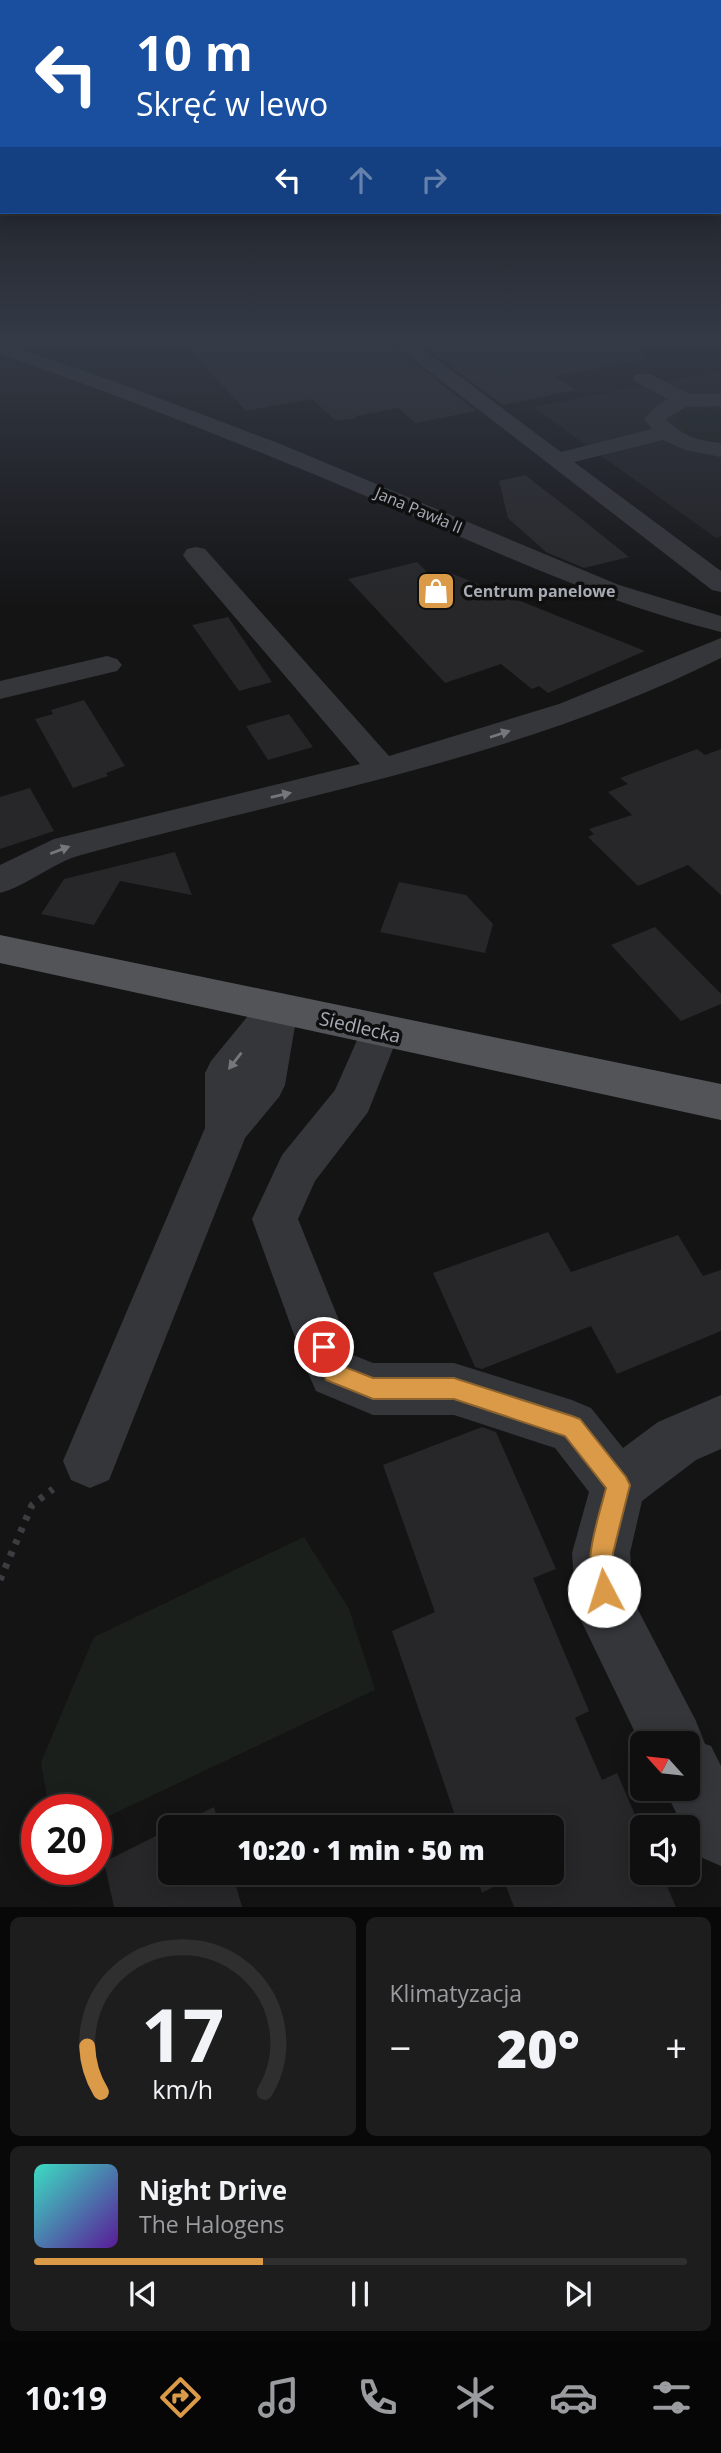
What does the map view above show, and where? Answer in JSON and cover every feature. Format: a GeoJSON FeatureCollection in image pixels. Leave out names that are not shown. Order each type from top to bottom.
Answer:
{"type":"FeatureCollection","features":[{"type":"Feature","properties":{"kind":"main road","name":"Siedlecka"},"geometry":{"type":"LineString","coordinates":[[0,949],[721,1102]]}},
{"type":"Feature","properties":{"kind":"street","name":"Jana Pawła II"},"geometry":{"type":"LineString","coordinates":[[228,430],[575,576],[669,610],[721,624]]}},
{"type":"Feature","properties":{"kind":"street"},"geometry":{"type":"LineString","coordinates":[[516,430],[721,584]]}},
{"type":"Feature","properties":{"kind":"street"},"geometry":{"type":"LineString","coordinates":[[662,430],[681,442],[721,450]]}},
{"type":"Feature","properties":{"kind":"street"},"geometry":{"type":"LineString","coordinates":[[556,460],[664,433]]}},
{"type":"Feature","properties":{"kind":"street"},"geometry":{"type":"LineString","coordinates":[[196,555],[383,770]]}},
{"type":"Feature","properties":{"kind":"street"},"geometry":{"type":"LineString","coordinates":[[0,881],[66,847],[383,770],[560,714],[684,666],[721,647]]}},
{"type":"Feature","properties":{"kind":"street"},"geometry":{"type":"LineString","coordinates":[[0,690],[107,665]]}},
{"type":"Feature","properties":{"kind":"street"},"geometry":{"type":"LineString","coordinates":[[90,1461],[227,1128],[264,1085],[278,1008]]}},
{"type":"Feature","properties":{"kind":"street"},"geometry":{"type":"LineString","coordinates":[[380,1031],[353,1100],[298,1169],[275,1219],[334,1373],[373,1389],[454,1389],[572,1427],[618,1485]]}},
{"type":"Feature","properties":{"kind":"street"},"geometry":{"type":"LineString","coordinates":[[668,1731],[606,1610],[601,1553],[618,1485],[677,1441],[721,1422]]}},
{"type":"Feature","properties":{"kind":"street"},"geometry":{"type":"LineString","coordinates":[[700,1792],[721,1833]]}},
{"type":"Feature","properties":{"kind":"path"},"geometry":{"type":"LineString","coordinates":[[0,1580],[32,1505],[90,1461]]}},
{"type":"Feature","properties":{"kind":"shaded area"},"geometry":{"type":"Polygon","coordinates":[[[565,430],[721,430],[721,536],[716,538],[565,430]]]}},
{"type":"Feature","properties":{"kind":"shaded area"},"geometry":{"type":"Polygon","coordinates":[[[721,430],[721,443],[701,439],[684,431],[721,430]]]}},
{"type":"Feature","properties":{"kind":"shaded area"},"geometry":{"type":"Polygon","coordinates":[[[304,1537],[349,1609],[375,1690],[112,1814],[112,1794],[46,1794],[41,1762],[94,1637],[304,1537]]]}},
{"type":"Feature","properties":{"kind":"building"},"geometry":{"type":"Polygon","coordinates":[[[525,475],[629,557],[584,568],[546,552],[508,518],[499,481],[525,475]]]}},
{"type":"Feature","properties":{"kind":"building"},"geometry":{"type":"Polygon","coordinates":[[[417,562],[431,576],[448,572],[645,651],[548,693],[539,686],[532,689],[501,664],[445,683],[348,579],[417,562]]]}},
{"type":"Feature","properties":{"kind":"building"},"geometry":{"type":"Polygon","coordinates":[[[228,617],[272,682],[239,691],[192,625],[228,617]]]}},
{"type":"Feature","properties":{"kind":"building"},"geometry":{"type":"Polygon","coordinates":[[[84,700],[125,766],[106,773],[108,776],[73,788],[35,719],[53,714],[51,710],[84,700]]]}},
{"type":"Feature","properties":{"kind":"building"},"geometry":{"type":"Polygon","coordinates":[[[289,714],[313,747],[268,760],[246,726],[289,714]]]}},
{"type":"Feature","properties":{"kind":"building"},"geometry":{"type":"Polygon","coordinates":[[[697,749],[705,755],[721,749],[721,895],[688,865],[638,886],[588,837],[594,834],[589,829],[632,815],[608,792],[628,784],[620,778],[697,749]]]}},
{"type":"Feature","properties":{"kind":"building"},"geometry":{"type":"Polygon","coordinates":[[[30,788],[54,831],[0,849],[0,797],[30,788]]]}},
{"type":"Feature","properties":{"kind":"building"},"geometry":{"type":"Polygon","coordinates":[[[175,852],[192,895],[120,881],[94,925],[41,914],[64,879],[175,852]]]}},
{"type":"Feature","properties":{"kind":"building"},"geometry":{"type":"Polygon","coordinates":[[[399,882],[466,895],[493,924],[485,953],[380,932],[399,882]]]}},
{"type":"Feature","properties":{"kind":"building"},"geometry":{"type":"Polygon","coordinates":[[[655,927],[721,994],[721,1004],[681,1021],[611,945],[655,927]]]}},
{"type":"Feature","properties":{"kind":"building"},"geometry":{"type":"Polygon","coordinates":[[[548,1232],[571,1272],[678,1235],[703,1276],[721,1270],[721,1331],[617,1374],[591,1326],[482,1369],[475,1367],[433,1273],[548,1232]]]}},
{"type":"Feature","properties":{"kind":"building"},"geometry":{"type":"Polygon","coordinates":[[[482,1427],[496,1432],[556,1569],[533,1578],[589,1711],[575,1718],[602,1780],[617,1773],[635,1815],[630,1815],[630,1885],[667,1885],[676,1907],[514,1907],[506,1885],[564,1885],[564,1815],[455,1815],[392,1631],[435,1612],[383,1465],[482,1427]]]}},
{"type":"Feature","properties":{"kind":"building"},"geometry":{"type":"Polygon","coordinates":[[[214,1807],[216,1815],[198,1815],[214,1807]]]}},
{"type":"Feature","properties":{"kind":"building"},"geometry":{"type":"Polygon","coordinates":[[[158,1835],[158,1885],[236,1885],[242,1907],[114,1907],[109,1885],[112,1885],[112,1858],[158,1835]]]}},
{"type":"Feature","properties":{"kind":"building"},"geometry":{"type":"Polygon","coordinates":[[[479,1885],[497,1885],[482,1893],[479,1885]]]}},
{"type":"Feature","properties":{"kind":"place","name":"Centrum panelowe"},"geometry":{"type":"Point","coordinates":[436,591]}},
{"type":"Feature","properties":{"kind":"route"},"geometry":{"type":"LineString","coordinates":[[324,1347],[334,1373],[373,1389],[454,1389],[572,1427],[618,1485],[601,1553],[604,1591]]}}]}
